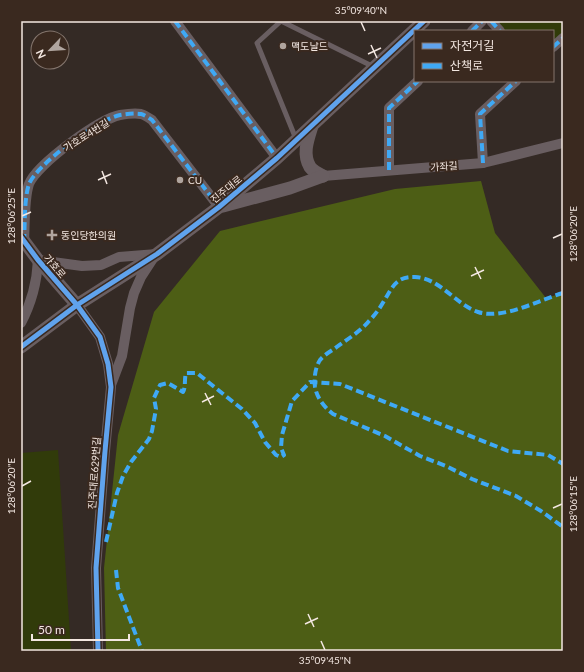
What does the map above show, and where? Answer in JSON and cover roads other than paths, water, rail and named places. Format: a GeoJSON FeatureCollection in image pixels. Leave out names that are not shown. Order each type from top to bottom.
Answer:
{"type":"FeatureCollection","features":[{"type":"Feature","properties":{"kind":"street"},"geometry":{"type":"LineString","coordinates":[[175,21],[277,158]]}},
{"type":"Feature","properties":{"kind":"street","name":"진주대로"},"geometry":{"type":"LineString","coordinates":[[414,30],[424,21]]}},
{"type":"Feature","properties":{"kind":"street"},"geometry":{"type":"LineString","coordinates":[[473,30],[482,21]]}},
{"type":"Feature","properties":{"kind":"street"},"geometry":{"type":"LineString","coordinates":[[491,21],[499,30]]}},
{"type":"Feature","properties":{"kind":"street","name":"진주대로"},"geometry":{"type":"LineString","coordinates":[[21,347],[77,305],[157,254],[219,207],[277,158],[414,30]]}},
{"type":"Feature","properties":{"kind":"street"},"geometry":{"type":"LineString","coordinates":[[554,46],[563,38]]}},
{"type":"Feature","properties":{"kind":"street"},"geometry":{"type":"LineString","coordinates":[[389,170],[389,108],[417,82]]}},
{"type":"Feature","properties":{"kind":"street"},"geometry":{"type":"LineString","coordinates":[[483,163],[480,114],[515,82]]}},
{"type":"Feature","properties":{"kind":"street","name":"가호로4번길"},"geometry":{"type":"LineString","coordinates":[[23,240],[26,204],[30,184],[39,171],[49,160],[78,138],[98,125],[120,115],[141,114],[152,120],[219,207]]}},
{"type":"Feature","properties":{"kind":"street"},"geometry":{"type":"LineString","coordinates":[[312,125],[306,146],[307,157],[311,168],[323,176]]}},
{"type":"Feature","properties":{"kind":"street","name":"가좌길"},"geometry":{"type":"LineString","coordinates":[[323,176],[483,163],[562,143]]}},
{"type":"Feature","properties":{"kind":"street"},"geometry":{"type":"LineString","coordinates":[[219,207],[290,188],[323,176]]}},
{"type":"Feature","properties":{"kind":"street","name":"가호로"},"geometry":{"type":"LineString","coordinates":[[23,240],[38,260],[77,305]]}},
{"type":"Feature","properties":{"kind":"street"},"geometry":{"type":"LineString","coordinates":[[21,323],[27,312],[33,290],[38,260],[82,266],[101,265],[119,257],[157,254]]}},
{"type":"Feature","properties":{"kind":"street"},"geometry":{"type":"LineString","coordinates":[[111,387],[122,356],[134,293],[140,277],[157,254]]}},
{"type":"Feature","properties":{"kind":"street","name":"진주대로629번길"},"geometry":{"type":"LineString","coordinates":[[77,305],[100,337],[108,364],[111,387],[104,451],[96,568],[98,651]]}},
{"type":"Feature","properties":{"kind":"lane"},"geometry":{"type":"LineString","coordinates":[[296,140],[257,43],[281,21],[375,67]]}},
{"type":"Feature","properties":{"kind":"place","name":"맥도날드"},"geometry":{"type":"Point","coordinates":[283,46]}},
{"type":"Feature","properties":{"kind":"place","name":"CU"},"geometry":{"type":"Point","coordinates":[180,180]}},
{"type":"Feature","properties":{"kind":"place","name":"동인당한의원"},"geometry":{"type":"Point","coordinates":[52,235]}}]}
